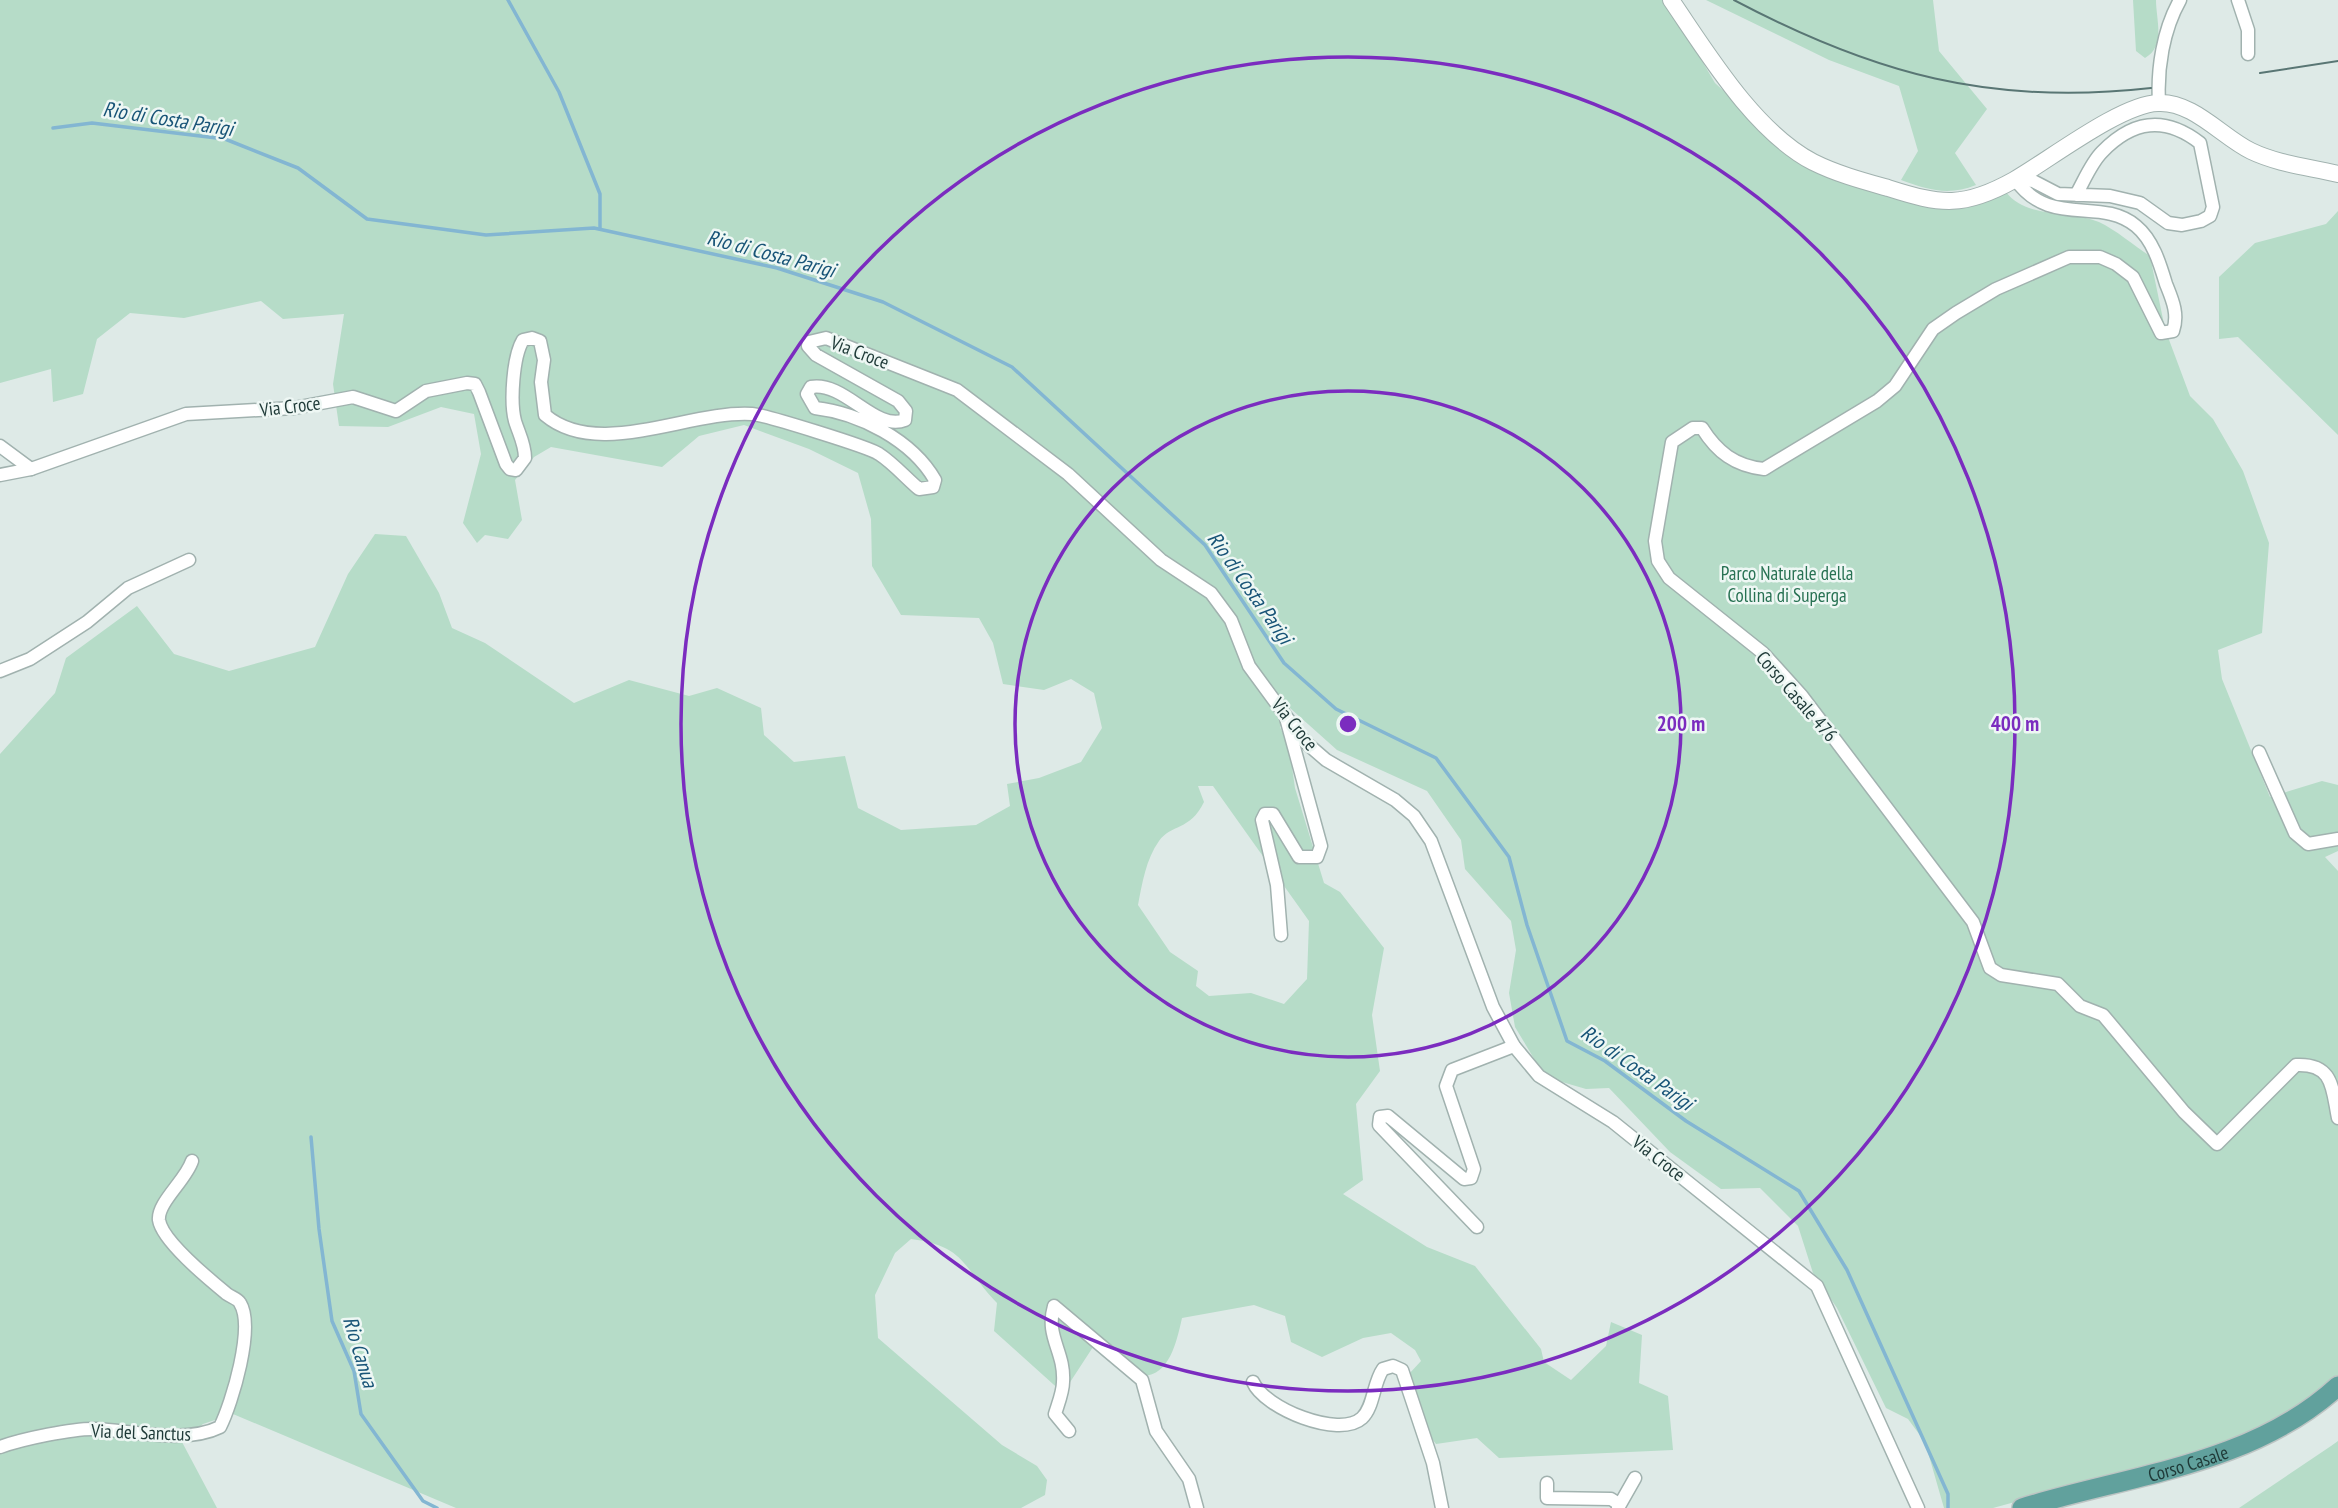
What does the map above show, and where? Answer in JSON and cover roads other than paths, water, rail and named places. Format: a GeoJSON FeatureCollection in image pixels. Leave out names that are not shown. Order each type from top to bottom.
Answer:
{"type":"FeatureCollection","features":[{"type":"Feature","properties":{"kind":"main road","name":"Corso Casale"},"geometry":{"type":"LineString","coordinates":[[2022,1508],[2113,1485],[2247,1443],[2286,1424],[2338,1386]]}},
{"type":"Feature","properties":{"kind":"street"},"geometry":{"type":"LineString","coordinates":[[1671,0],[1741,97],[1785,142],[1816,163],[1938,202],[1959,202],[1983,196],[2123,114],[2159,102],[2184,108],[2253,152],[2284,163],[2338,174]]}},
{"type":"Feature","properties":{"kind":"street"},"geometry":{"type":"LineString","coordinates":[[2159,102],[2161,59],[2172,17],[2180,0]]}},
{"type":"Feature","properties":{"kind":"street"},"geometry":{"type":"LineString","coordinates":[[2238,0],[2248,30],[2248,54]]}},
{"type":"Feature","properties":{"kind":"street"},"geometry":{"type":"LineString","coordinates":[[2015,179],[2033,181],[2058,194],[2076,195],[2110,196],[2140,203],[2168,223],[2182,225],[2202,221],[2210,216],[2213,207],[2200,143],[2180,130],[2157,123],[2132,130],[2101,152],[2076,195]]}},
{"type":"Feature","properties":{"kind":"street","name":"Corso Casale 476"},"geometry":{"type":"LineString","coordinates":[[2015,179],[2023,191],[2040,204],[2124,218],[2138,228],[2156,254],[2175,309],[2173,331],[2161,333],[2133,278],[2116,264],[2101,257],[2069,257],[1996,289],[1933,329],[1895,386],[1877,401],[1764,468],[1751,467],[1719,452],[1702,428],[1693,428],[1672,442],[1655,541],[1658,561],[1669,578],[1763,653],[1802,696],[1973,922],[1990,968],[2001,975],[2058,984],[2080,1006],[2103,1015],[2184,1112],[2217,1144],[2296,1065],[2318,1067],[2330,1079],[2338,1118]]}},
{"type":"Feature","properties":{"kind":"street","name":"Via Croce"},"geometry":{"type":"LineString","coordinates":[[0,475],[31,469],[186,414],[294,408],[353,397],[396,411],[426,391],[467,383],[475,384],[506,464],[510,469],[516,470],[525,458],[515,419],[515,378],[520,345],[523,340],[532,338],[540,341],[543,347],[541,382],[545,415],[558,426],[609,434],[702,417],[754,414],[878,453],[919,489],[933,487],[936,480],[899,441],[850,415],[815,408],[808,400],[807,394],[811,387],[816,386],[837,391],[886,421],[896,424],[905,420],[906,411],[898,401],[828,362],[808,346],[814,338],[826,338],[957,390],[1068,474],[1161,559],[1211,593],[1231,621],[1249,666],[1304,741],[1326,760],[1395,800],[1413,816],[1431,841],[1493,1007],[1514,1046],[1539,1076],[1614,1122],[1817,1286],[1918,1508]]}},
{"type":"Feature","properties":{"kind":"street"},"geometry":{"type":"LineString","coordinates":[[0,446],[31,469]]}},
{"type":"Feature","properties":{"kind":"street"},"geometry":{"type":"LineString","coordinates":[[0,671],[30,659],[87,622],[128,588],[189,560]]}},
{"type":"Feature","properties":{"kind":"street"},"geometry":{"type":"LineString","coordinates":[[1281,935],[1277,885],[1262,820],[1265,814],[1273,814],[1299,857],[1317,857],[1321,846],[1285,722],[1286,714]]}},
{"type":"Feature","properties":{"kind":"street"},"geometry":{"type":"LineString","coordinates":[[2259,752],[2295,833],[2308,844],[2338,839]]}},
{"type":"Feature","properties":{"kind":"street"},"geometry":{"type":"LineString","coordinates":[[1477,1227],[1379,1125],[1380,1116],[1388,1116],[1464,1180],[1471,1178],[1474,1169],[1446,1086],[1448,1077],[1452,1070],[1514,1046]]}},
{"type":"Feature","properties":{"kind":"street","name":"Via del Sanctus"},"geometry":{"type":"LineString","coordinates":[[0,1447],[70,1431],[94,1429],[155,1436],[197,1434],[220,1427],[227,1413],[239,1367],[244,1320],[240,1302],[202,1272],[163,1233],[159,1221],[160,1210],[188,1175],[192,1161]]}},
{"type":"Feature","properties":{"kind":"street"},"geometry":{"type":"LineString","coordinates":[[1069,1431],[1055,1414],[1063,1382],[1060,1357],[1049,1324],[1054,1306],[1142,1380],[1156,1431],[1189,1479],[1192,1506]]}},
{"type":"Feature","properties":{"kind":"street"},"geometry":{"type":"LineString","coordinates":[[1253,1382],[1257,1392],[1284,1411],[1346,1425],[1361,1420],[1367,1411],[1375,1380],[1383,1369],[1393,1366],[1402,1370],[1433,1463],[1442,1508]]}},
{"type":"Feature","properties":{"kind":"street"},"geometry":{"type":"LineString","coordinates":[[1547,1483],[1547,1497],[1611,1499],[1618,1506],[1635,1478]]}},
{"type":"Feature","properties":{"kind":"waterway"},"geometry":{"type":"LineString","coordinates":[[508,0],[559,92],[600,194],[600,229]]}},
{"type":"Feature","properties":{"kind":"waterway","name":"Rio di Costa Parigi"},"geometry":{"type":"LineString","coordinates":[[53,128],[92,123],[225,139],[298,168],[367,219],[486,235],[594,228],[777,268],[883,302],[1012,367],[1205,545],[1284,663],[1336,709],[1436,758],[1509,857],[1527,925],[1567,1041],[1605,1061],[1686,1121],[1799,1191],[1847,1270],[1948,1494],[1948,1508]]}},
{"type":"Feature","properties":{"kind":"waterway","name":"Rio Canua"},"geometry":{"type":"LineString","coordinates":[[311,1137],[319,1229],[332,1321],[354,1371],[361,1414],[423,1501],[437,1508]]}},
{"type":"Feature","properties":{"kind":"tram line"},"geometry":{"type":"LineString","coordinates":[[1734,0],[1836,48],[1935,78],[1986,88],[2038,92],[2151,88]]}},
{"type":"Feature","properties":{"kind":"tram line"},"geometry":{"type":"LineString","coordinates":[[2260,73],[2338,61]]}},
{"type":"Feature","properties":{"kind":"park label","name":"Parco Naturale della Collina di Superga"},"geometry":{"type":"Point","coordinates":[1787,584]}}]}
